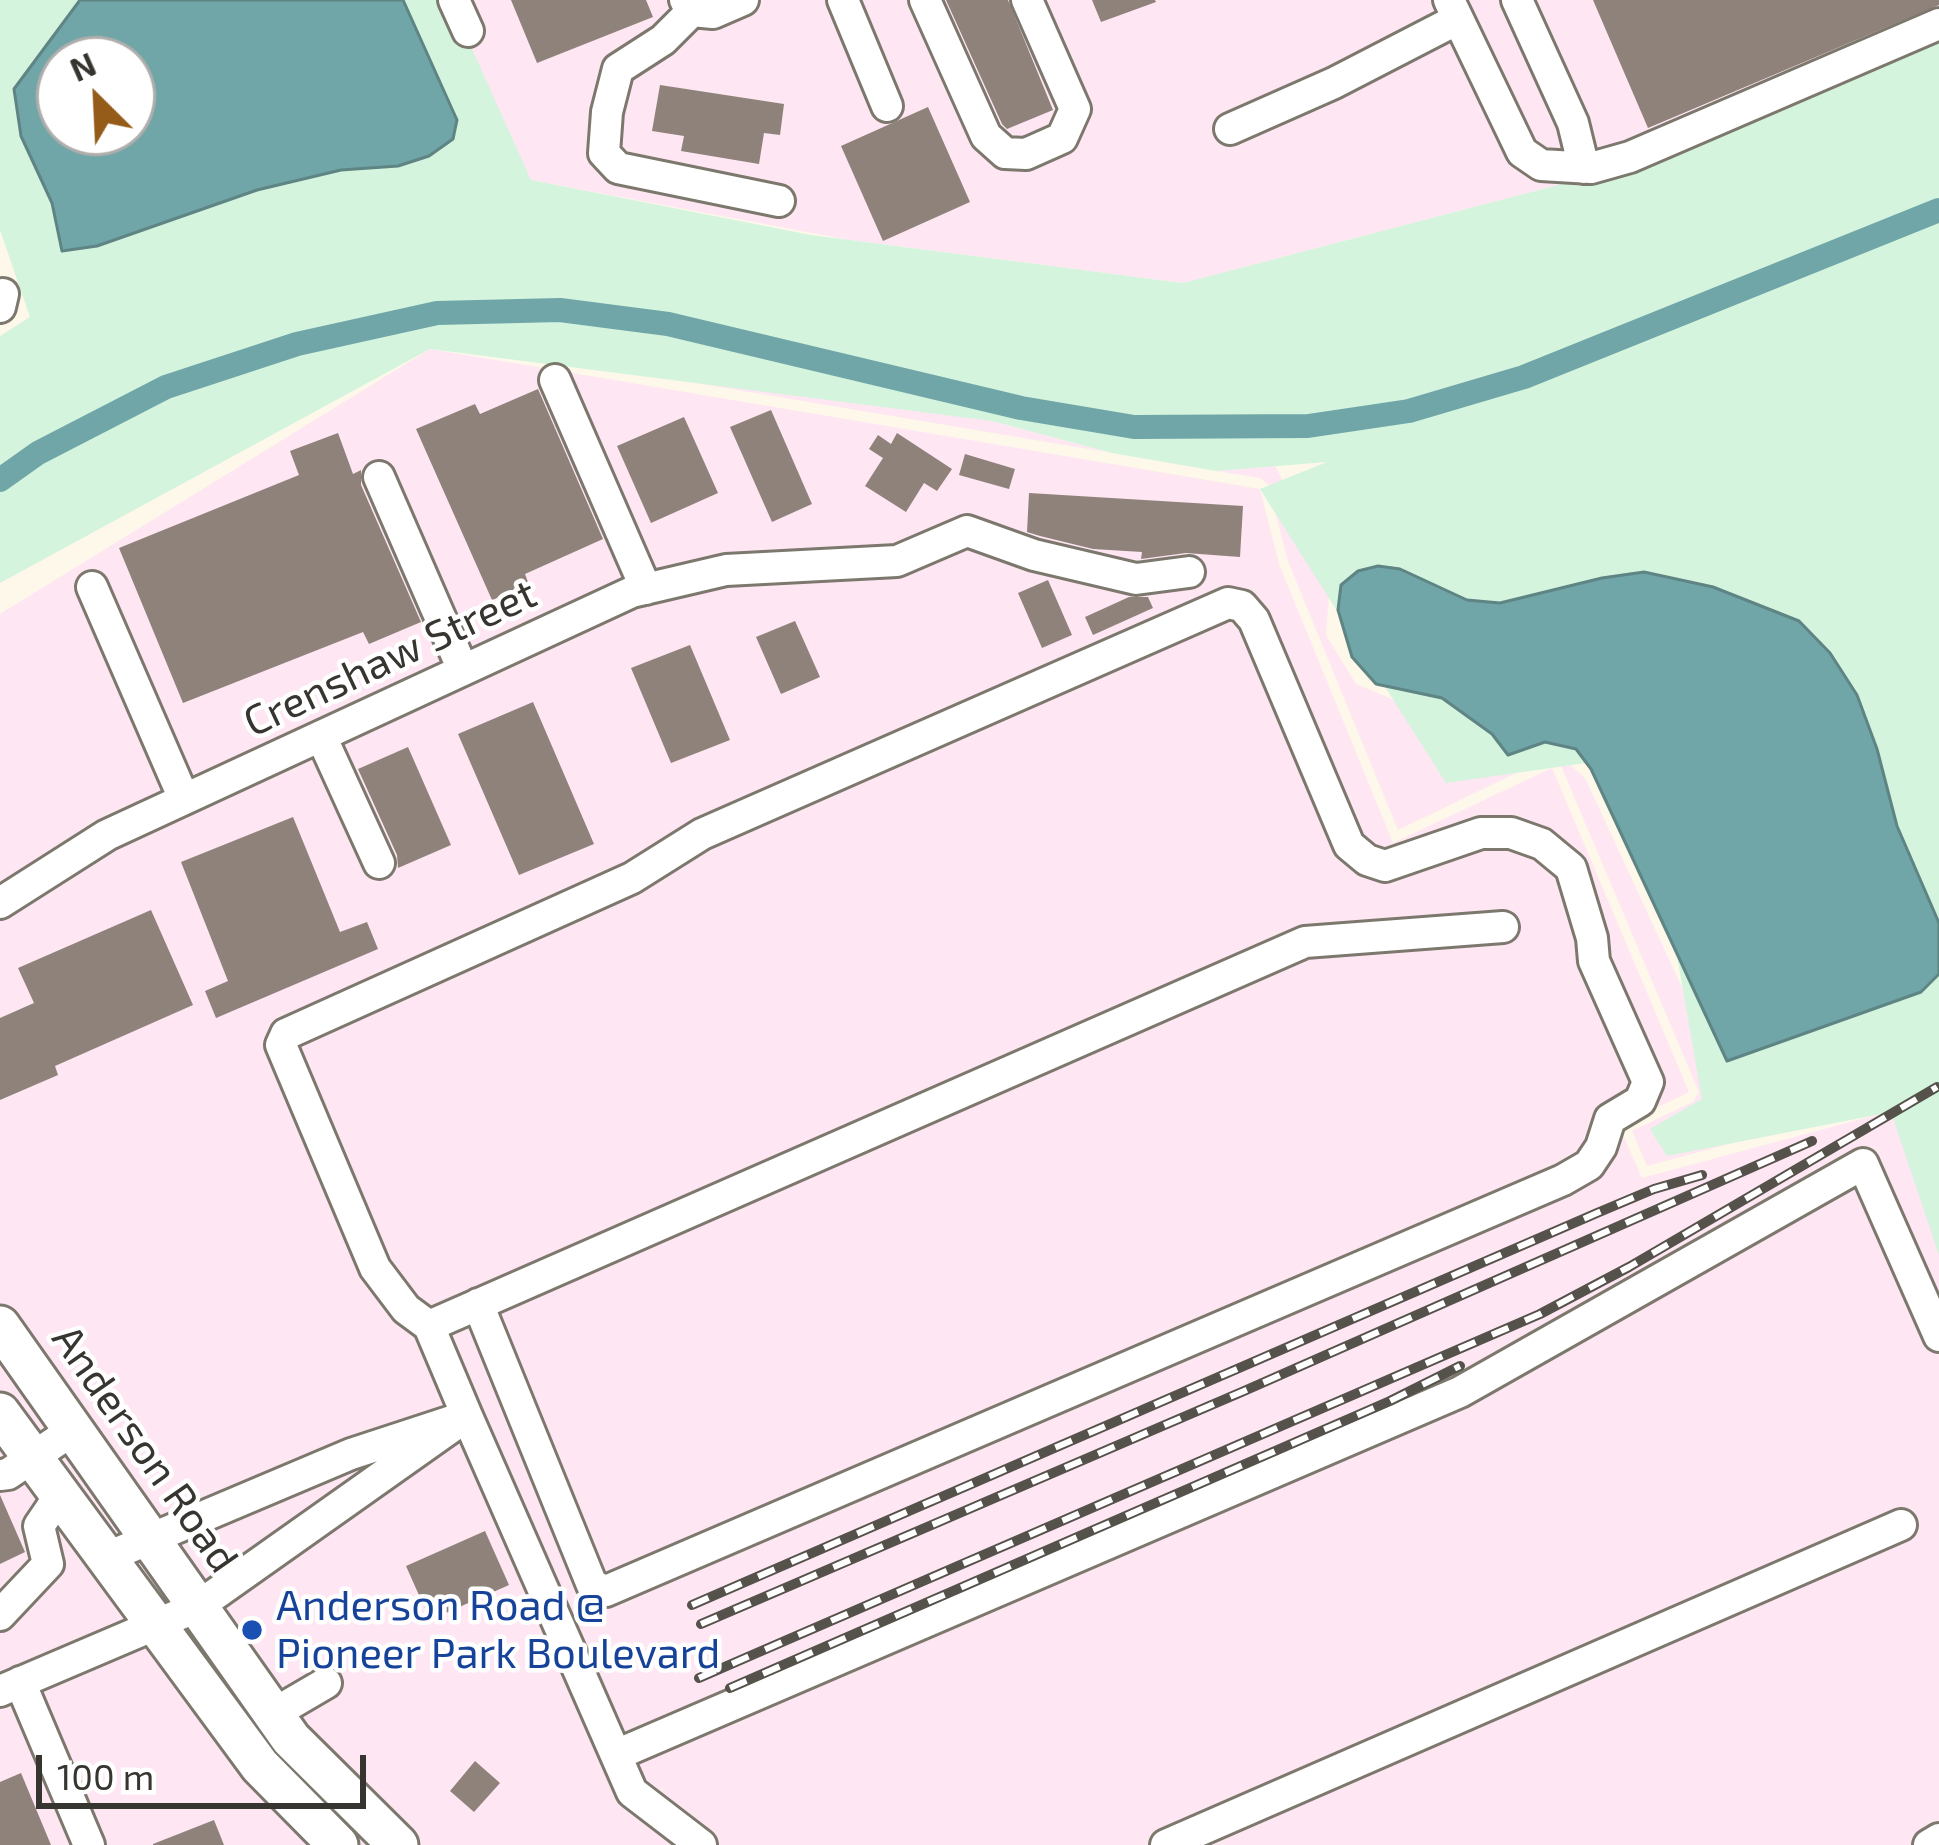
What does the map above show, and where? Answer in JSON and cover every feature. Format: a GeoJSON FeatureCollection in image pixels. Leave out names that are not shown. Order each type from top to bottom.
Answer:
{"type":"FeatureCollection","features":[{"type":"Feature","properties":{"kind":"main road","name":"Anderson Road"},"geometry":{"type":"LineString","coordinates":[[0,1326],[291,1739],[398,1845]]}},
{"type":"Feature","properties":{"kind":"main road"},"geometry":{"type":"LineString","coordinates":[[1,1416],[16,1466],[60,1495],[260,1766],[338,1845]]}},
{"type":"Feature","properties":{"kind":"street"},"geometry":{"type":"LineString","coordinates":[[454,0],[468,31]]}},
{"type":"Feature","properties":{"kind":"street"},"geometry":{"type":"LineString","coordinates":[[743,0],[713,13],[689,6],[663,40],[619,69],[607,112],[604,153],[618,168],[779,201]]}},
{"type":"Feature","properties":{"kind":"street"},"geometry":{"type":"LineString","coordinates":[[843,0],[887,106]]}},
{"type":"Feature","properties":{"kind":"street"},"geometry":{"type":"LineString","coordinates":[[925,0],[986,136],[1005,153],[1026,154],[1062,138],[1075,109],[1028,0]]}},
{"type":"Feature","properties":{"kind":"street"},"geometry":{"type":"LineString","coordinates":[[1516,0],[1573,123],[1583,168]]}},
{"type":"Feature","properties":{"kind":"street"},"geometry":{"type":"LineString","coordinates":[[1230,129],[1334,83],[1454,10],[1522,152],[1541,164],[1583,168],[1630,157],[1939,23]]}},
{"type":"Feature","properties":{"kind":"street"},"geometry":{"type":"LineString","coordinates":[[555,380],[646,589]]}},
{"type":"Feature","properties":{"kind":"street"},"geometry":{"type":"LineString","coordinates":[[379,477],[463,670]]}},
{"type":"Feature","properties":{"kind":"street","name":"Crenshaw Street"},"geometry":{"type":"LineString","coordinates":[[0,903],[107,835],[646,589],[726,570],[897,561],[967,531],[1034,554],[1136,578],[1189,572]]}},
{"type":"Feature","properties":{"kind":"street"},"geometry":{"type":"LineString","coordinates":[[92,586],[184,800]]}},
{"type":"Feature","properties":{"kind":"street"},"geometry":{"type":"LineString","coordinates":[[478,1304],[592,1585],[606,1591],[1589,1165],[1610,1119],[1640,1101],[1648,1082],[1594,961],[1571,868],[1542,844],[1511,832],[1480,832],[1385,866],[1367,860],[1349,844],[1254,620],[1242,606],[1228,604],[702,834],[632,878],[286,1034],[281,1045],[375,1268],[406,1309],[429,1326],[632,1792],[701,1845]]}},
{"type":"Feature","properties":{"kind":"street"},"geometry":{"type":"LineString","coordinates":[[321,736],[379,863]]}},
{"type":"Feature","properties":{"kind":"street"},"geometry":{"type":"LineString","coordinates":[[429,1326],[1305,942],[1503,927]]}},
{"type":"Feature","properties":{"kind":"street"},"geometry":{"type":"LineString","coordinates":[[616,1755],[1460,1392],[1863,1164],[1939,1336]]}},
{"type":"Feature","properties":{"kind":"street"},"geometry":{"type":"LineString","coordinates":[[1,1416],[44,1389]]}},
{"type":"Feature","properties":{"kind":"street"},"geometry":{"type":"LineString","coordinates":[[105,1558],[350,1454],[467,1416]]}},
{"type":"Feature","properties":{"kind":"street"},"geometry":{"type":"LineString","coordinates":[[88,1845],[10,1687],[197,1607],[467,1416]]}},
{"type":"Feature","properties":{"kind":"street"},"geometry":{"type":"LineString","coordinates":[[16,1466],[74,1430]]}},
{"type":"Feature","properties":{"kind":"street"},"geometry":{"type":"LineString","coordinates":[[0,1616],[48,1564],[39,1526],[60,1495]]}},
{"type":"Feature","properties":{"kind":"street"},"geometry":{"type":"LineString","coordinates":[[1166,1845],[1900,1525]]}},
{"type":"Feature","properties":{"kind":"street"},"geometry":{"type":"LineString","coordinates":[[273,1714],[326,1683]]}},
{"type":"Feature","properties":{"kind":"street"},"geometry":{"type":"LineString","coordinates":[[1929,1845],[1939,1839]]}},
{"type":"Feature","properties":{"kind":"shaded area"},"geometry":{"type":"Polygon","coordinates":[[[450,0],[1939,0],[1939,15],[1623,168],[1183,283],[850,240],[530,180],[450,0]]]}},
{"type":"Feature","properties":{"kind":"shaded area"},"geometry":{"type":"Polygon","coordinates":[[[430,349],[1260,489],[1279,564],[1393,843],[1552,768],[1689,1092],[1619,1126],[1642,1178],[1891,1111],[1939,1218],[1939,1845],[0,1845],[0,614],[430,349]]]}},
{"type":"Feature","properties":{"kind":"shaded area"},"geometry":{"type":"Polygon","coordinates":[[[500,350],[895,395],[1112,453],[500,350]]]}},
{"type":"Feature","properties":{"kind":"shaded area"},"geometry":{"type":"Polygon","coordinates":[[[1275,466],[1331,569],[1326,635],[1356,684],[1427,714],[1560,756],[1585,778],[1718,1065],[1888,1101],[1647,1166],[1632,1131],[1693,1102],[1699,1092],[1559,761],[1547,758],[1398,830],[1288,561],[1268,484],[1260,478],[1216,471],[1275,466]]]}},
{"type":"Feature","properties":{"kind":"green space"},"geometry":{"type":"Polygon","coordinates":[[[0,0],[450,0],[531,180],[811,235],[1183,283],[1623,168],[1939,42],[1939,1255],[1891,1112],[1667,1156],[1650,1129],[1702,1099],[1642,755],[1446,783],[1260,489],[1327,462],[1216,471],[1112,453],[992,421],[430,349],[0,583],[0,336],[30,317],[0,230],[0,0]]]}},
{"type":"Feature","properties":{"kind":"water"},"geometry":{"type":"Polygon","coordinates":[[[80,0],[403,0],[457,120],[453,139],[429,156],[398,166],[341,170],[257,190],[97,246],[62,251],[52,203],[21,136],[14,89],[36,59],[36,156],[156,156],[156,36],[53,36],[80,0]]]}},
{"type":"Feature","properties":{"kind":"water"},"geometry":{"type":"Polygon","coordinates":[[[1378,566],[1400,569],[1467,600],[1500,603],[1644,572],[1713,587],[1799,621],[1830,653],[1857,695],[1897,826],[1939,923],[1939,974],[1921,992],[1727,1061],[1591,769],[1576,749],[1545,742],[1508,755],[1492,734],[1442,698],[1376,684],[1352,657],[1338,610],[1341,585],[1358,571],[1378,566]]]}},
{"type":"Feature","properties":{"kind":"building"},"geometry":{"type":"Polygon","coordinates":[[[511,0],[646,0],[653,17],[537,63],[511,0]]]}},
{"type":"Feature","properties":{"kind":"building"},"geometry":{"type":"Polygon","coordinates":[[[946,0],[1008,0],[1053,110],[1007,129],[1002,124],[946,0]]]}},
{"type":"Feature","properties":{"kind":"building"},"geometry":{"type":"Polygon","coordinates":[[[1092,0],[1155,0],[1156,2],[1101,22],[1092,0]]]}},
{"type":"Feature","properties":{"kind":"building"},"geometry":{"type":"Polygon","coordinates":[[[1593,0],[1939,0],[1939,5],[1648,128],[1593,0]]]}},
{"type":"Feature","properties":{"kind":"building"},"geometry":{"type":"Polygon","coordinates":[[[660,85],[784,104],[780,135],[764,133],[759,164],[681,151],[684,136],[652,131],[660,85]]]}},
{"type":"Feature","properties":{"kind":"building"},"geometry":{"type":"Polygon","coordinates":[[[928,107],[970,202],[883,241],[841,146],[928,107]]]}},
{"type":"Feature","properties":{"kind":"building"},"geometry":{"type":"Polygon","coordinates":[[[538,389],[603,539],[525,574],[529,585],[492,600],[416,429],[475,404],[480,414],[538,389]]]}},
{"type":"Feature","properties":{"kind":"building"},"geometry":{"type":"Polygon","coordinates":[[[771,410],[812,504],[772,522],[730,427],[771,410]]]}},
{"type":"Feature","properties":{"kind":"building"},"geometry":{"type":"Polygon","coordinates":[[[684,417],[718,493],[651,523],[617,446],[684,417]]]}},
{"type":"Feature","properties":{"kind":"building"},"geometry":{"type":"Polygon","coordinates":[[[338,433],[353,474],[361,470],[361,485],[421,622],[369,644],[363,632],[183,703],[119,548],[299,475],[290,451],[338,433]]]}},
{"type":"Feature","properties":{"kind":"building"},"geometry":{"type":"Polygon","coordinates":[[[897,433],[952,469],[937,491],[924,483],[906,512],[865,486],[883,458],[869,449],[878,435],[891,444],[897,433]]]}},
{"type":"Feature","properties":{"kind":"building"},"geometry":{"type":"Polygon","coordinates":[[[965,454],[1015,469],[1009,489],[959,475],[965,454]]]}},
{"type":"Feature","properties":{"kind":"building"},"geometry":{"type":"Polygon","coordinates":[[[1029,493],[1243,506],[1240,557],[1186,553],[1141,559],[1142,552],[1093,549],[1040,536],[1027,532],[1029,493]]]}},
{"type":"Feature","properties":{"kind":"building"},"geometry":{"type":"Polygon","coordinates":[[[1048,580],[1072,635],[1042,648],[1018,593],[1048,580]]]}},
{"type":"Feature","properties":{"kind":"building"},"geometry":{"type":"Polygon","coordinates":[[[1129,597],[1148,597],[1153,608],[1093,635],[1085,617],[1129,597]]]}},
{"type":"Feature","properties":{"kind":"building"},"geometry":{"type":"Polygon","coordinates":[[[795,621],[820,677],[781,694],[756,637],[795,621]]]}},
{"type":"Feature","properties":{"kind":"building"},"geometry":{"type":"Polygon","coordinates":[[[690,645],[730,740],[671,763],[631,668],[690,645]]]}},
{"type":"Feature","properties":{"kind":"building"},"geometry":{"type":"Polygon","coordinates":[[[533,702],[594,844],[519,875],[458,734],[533,702]]]}},
{"type":"Feature","properties":{"kind":"building"},"geometry":{"type":"Polygon","coordinates":[[[408,747],[451,845],[398,868],[397,855],[358,769],[408,747]]]}},
{"type":"Feature","properties":{"kind":"building"},"geometry":{"type":"Polygon","coordinates":[[[293,817],[340,932],[367,922],[378,949],[216,1018],[205,991],[228,981],[181,862],[293,817]]]}},
{"type":"Feature","properties":{"kind":"building"},"geometry":{"type":"Polygon","coordinates":[[[151,910],[193,1005],[55,1066],[58,1075],[0,1100],[0,1018],[34,1003],[18,968],[151,910]]]}},
{"type":"Feature","properties":{"kind":"building"},"geometry":{"type":"Polygon","coordinates":[[[0,1495],[25,1552],[0,1564],[0,1495]]]}},
{"type":"Feature","properties":{"kind":"building"},"geometry":{"type":"Polygon","coordinates":[[[485,1531],[509,1585],[430,1620],[406,1566],[485,1531]]]}},
{"type":"Feature","properties":{"kind":"building"},"geometry":{"type":"Polygon","coordinates":[[[475,1761],[500,1783],[474,1812],[450,1791],[475,1761]]]}},
{"type":"Feature","properties":{"kind":"building"},"geometry":{"type":"Polygon","coordinates":[[[21,1773],[51,1845],[0,1845],[0,1782],[21,1773]]]}},
{"type":"Feature","properties":{"kind":"building"},"geometry":{"type":"Polygon","coordinates":[[[214,1820],[224,1845],[153,1845],[153,1844],[214,1820]]]}},
{"type":"Feature","properties":{"kind":"waterway"},"geometry":{"type":"LineString","coordinates":[[0,480],[38,453],[166,387],[297,344],[437,313],[560,310],[668,324],[1021,408],[1134,427],[1308,426],[1409,411],[1524,377],[1939,210]]}},
{"type":"Feature","properties":{"kind":"railway"},"geometry":{"type":"LineString","coordinates":[[699,1678],[1540,1314],[1937,1087]]}},
{"type":"Feature","properties":{"kind":"railway"},"geometry":{"type":"LineString","coordinates":[[701,1624],[1812,1141]]}},
{"type":"Feature","properties":{"kind":"railway"},"geometry":{"type":"LineString","coordinates":[[692,1605],[1597,1213],[1702,1175]]}},
{"type":"Feature","properties":{"kind":"railway"},"geometry":{"type":"LineString","coordinates":[[730,1688],[1390,1401],[1460,1366]]}},
{"type":"Feature","properties":{"kind":"place","name":"Anderson Road @ Pioneer Park Boulevard"},"geometry":{"type":"Point","coordinates":[252,1630]}}]}
